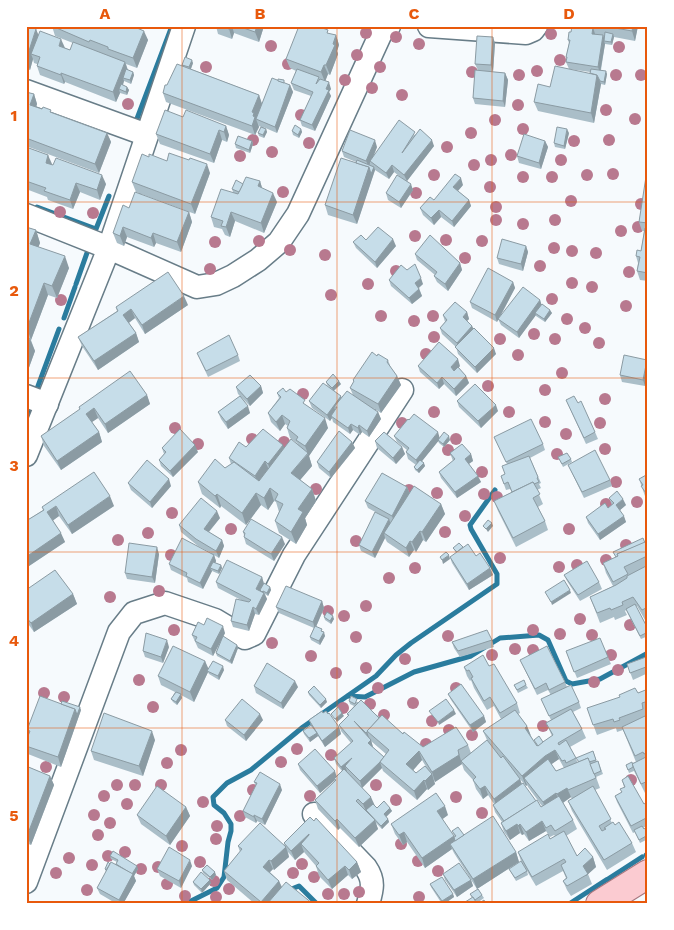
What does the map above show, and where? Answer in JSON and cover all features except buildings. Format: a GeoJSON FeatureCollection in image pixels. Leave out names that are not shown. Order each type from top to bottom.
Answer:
{"type":"FeatureCollection","features":[{"type":"Feature","properties":{"kind":"main road"},"geometry":{"type":"LineString","coordinates":[[600,904],[648,874]]}},
{"type":"Feature","properties":{"kind":"street"},"geometry":{"type":"LineString","coordinates":[[26,215],[109,248],[197,287],[216,284],[233,276],[258,260],[279,242],[298,214],[381,33],[389,26]]}},
{"type":"Feature","properties":{"kind":"street"},"geometry":{"type":"LineString","coordinates":[[429,26],[526,33],[533,30],[536,26]]}},
{"type":"Feature","properties":{"kind":"street"},"geometry":{"type":"LineString","coordinates":[[26,455],[36,400],[109,248],[147,135],[177,28]]}},
{"type":"Feature","properties":{"kind":"street"},"geometry":{"type":"LineString","coordinates":[[26,91],[147,135]]}},
{"type":"Feature","properties":{"kind":"street"},"geometry":{"type":"LineString","coordinates":[[26,882],[119,632],[134,613],[165,603],[215,620],[245,638],[254,634],[294,556],[402,390]]}},
{"type":"Feature","properties":{"kind":"street"},"geometry":{"type":"LineString","coordinates":[[314,814],[372,876],[373,886],[368,904]]}},
{"type":"Feature","properties":{"kind":"waterway"},"geometry":{"type":"LineString","coordinates":[[135,124],[172,26]]}},
{"type":"Feature","properties":{"kind":"waterway"},"geometry":{"type":"LineString","coordinates":[[37,207],[96,229],[109,196]]}},
{"type":"Feature","properties":{"kind":"waterway"},"geometry":{"type":"LineString","coordinates":[[76,284],[88,250]]}},
{"type":"Feature","properties":{"kind":"waterway"},"geometry":{"type":"LineString","coordinates":[[64,318],[75,287]]}},
{"type":"Feature","properties":{"kind":"waterway"},"geometry":{"type":"LineString","coordinates":[[35,394],[59,329]]}},
{"type":"Feature","properties":{"kind":"waterway"},"geometry":{"type":"LineString","coordinates":[[26,417],[31,404]]}},
{"type":"Feature","properties":{"kind":"waterway"},"geometry":{"type":"LineString","coordinates":[[185,904],[217,888],[224,877],[231,824],[224,813],[214,805],[213,797],[227,783],[251,770],[303,727],[376,676],[396,655],[411,643],[497,584],[497,574],[470,525],[495,490]]}},
{"type":"Feature","properties":{"kind":"waterway"},"geometry":{"type":"LineString","coordinates":[[348,696],[365,697],[414,672],[471,656],[500,638],[539,635],[548,640],[566,681],[572,684],[600,679],[648,653]]}},
{"type":"Feature","properties":{"kind":"waterway"},"geometry":{"type":"LineString","coordinates":[[608,879],[642,857]]}},
{"type":"Feature","properties":{"kind":"waterway"},"geometry":{"type":"LineString","coordinates":[[569,904],[606,880]]}},
{"type":"Feature","properties":{"kind":"waterway"},"geometry":{"type":"LineString","coordinates":[[294,888],[299,886],[317,904]]}}]}
